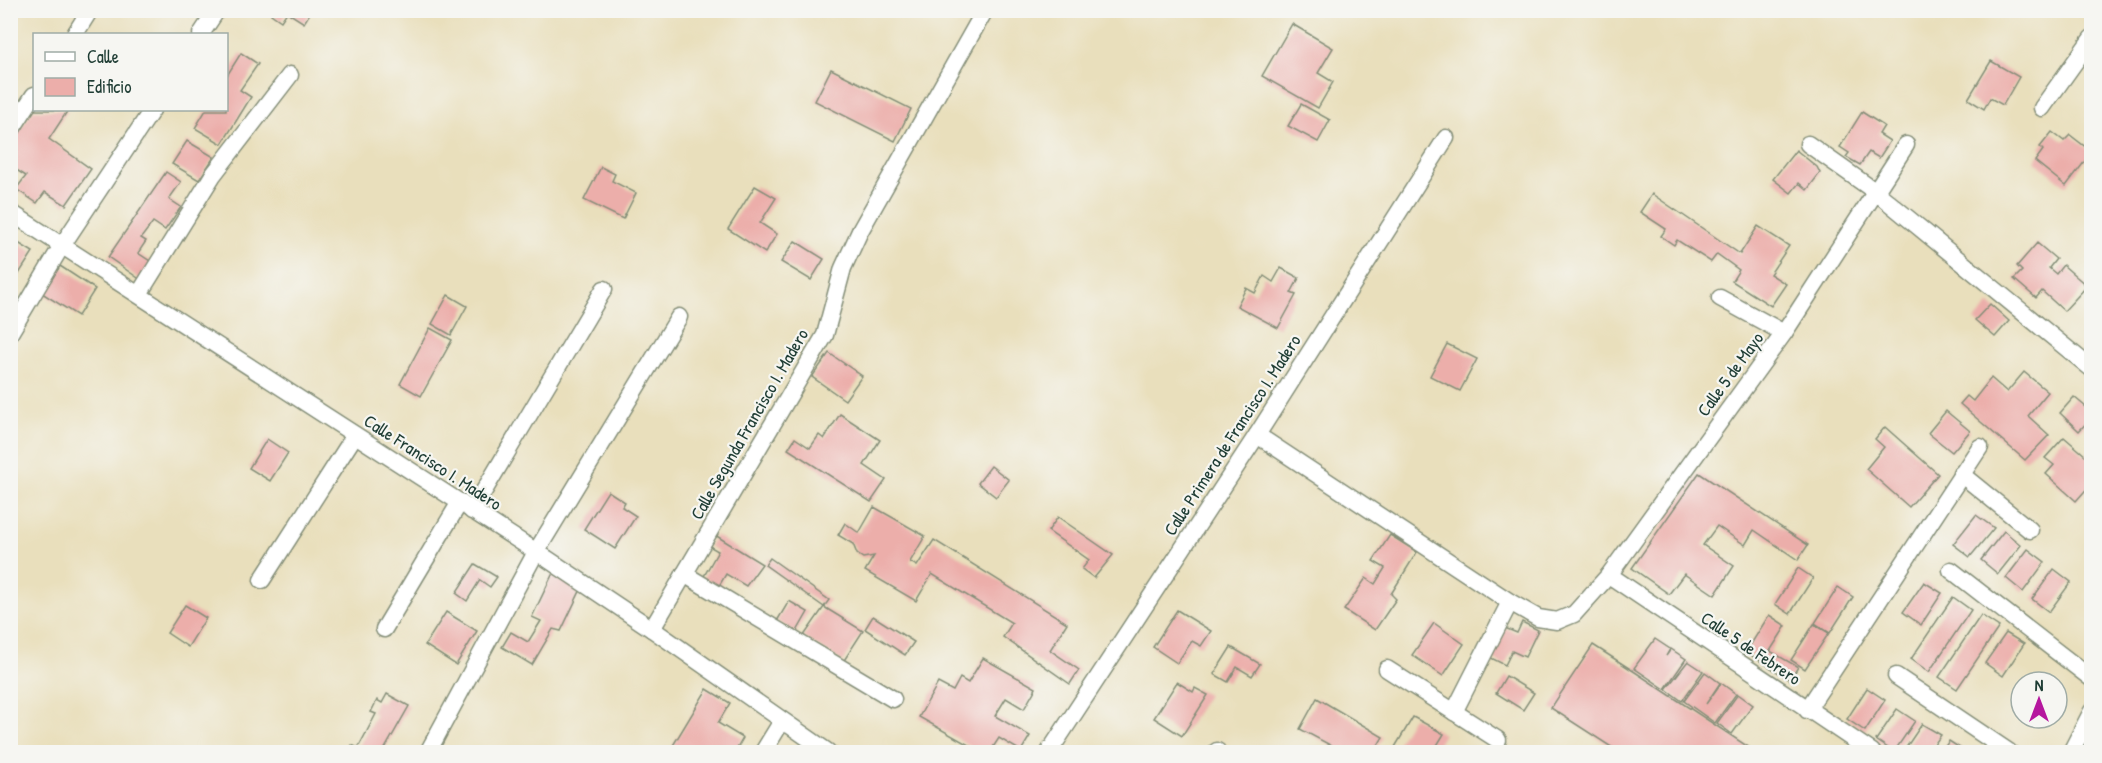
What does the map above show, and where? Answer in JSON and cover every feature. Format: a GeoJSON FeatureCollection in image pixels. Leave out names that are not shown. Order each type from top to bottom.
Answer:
{"type":"FeatureCollection","features":[{"type":"Feature","properties":{"kind":"street"},"geometry":{"type":"LineString","coordinates":[[76,33],[90,10]]}},
{"type":"Feature","properties":{"kind":"street"},"geometry":{"type":"LineString","coordinates":[[202,33],[217,10]]}},
{"type":"Feature","properties":{"kind":"street","name":"Calle Segunda Francisco I. Madero"},"geometry":{"type":"LineString","coordinates":[[652,629],[825,334],[843,268],[860,231],[985,10]]}},
{"type":"Feature","properties":{"kind":"street"},"geometry":{"type":"LineString","coordinates":[[2042,108],[2091,38]]}},
{"type":"Feature","properties":{"kind":"street"},"geometry":{"type":"LineString","coordinates":[[139,294],[213,175],[290,75]]}},
{"type":"Feature","properties":{"kind":"street"},"geometry":{"type":"LineString","coordinates":[[10,132],[33,97]]}},
{"type":"Feature","properties":{"kind":"street"},"geometry":{"type":"LineString","coordinates":[[10,333],[61,247],[151,111]]}},
{"type":"Feature","properties":{"kind":"street","name":"Calle Primera de Francisco I. Madero"},"geometry":{"type":"LineString","coordinates":[[1048,753],[1257,435],[1446,138]]}},
{"type":"Feature","properties":{"kind":"street"},"geometry":{"type":"LineString","coordinates":[[1808,144],[1876,192],[2091,369]]}},
{"type":"Feature","properties":{"kind":"street","name":"Calle 5 de Mayo"},"geometry":{"type":"LineString","coordinates":[[1257,435],[1510,602],[1538,618],[1557,621],[1574,614],[1609,575],[1784,333],[1906,145]]}},
{"type":"Feature","properties":{"kind":"street","name":"Calle Francisco I. Madero"},"geometry":{"type":"LineString","coordinates":[[10,212],[537,552],[652,629],[828,753]]}},
{"type":"Feature","properties":{"kind":"street"},"geometry":{"type":"LineString","coordinates":[[384,629],[466,507],[604,290]]}},
{"type":"Feature","properties":{"kind":"street"},"geometry":{"type":"LineString","coordinates":[[1720,298],[1784,333]]}},
{"type":"Feature","properties":{"kind":"street"},"geometry":{"type":"LineString","coordinates":[[429,753],[537,552],[680,317]]}},
{"type":"Feature","properties":{"kind":"street"},"geometry":{"type":"LineString","coordinates":[[262,580],[355,435]]}},
{"type":"Feature","properties":{"kind":"street"},"geometry":{"type":"LineString","coordinates":[[1807,710],[1980,447]]}},
{"type":"Feature","properties":{"kind":"street"},"geometry":{"type":"LineString","coordinates":[[1961,474],[2030,530]]}},
{"type":"Feature","properties":{"kind":"street"},"geometry":{"type":"LineString","coordinates":[[1951,570],[2091,679]]}},
{"type":"Feature","properties":{"kind":"street"},"geometry":{"type":"LineString","coordinates":[[684,574],[893,699]]}},
{"type":"Feature","properties":{"kind":"street","name":"Calle 5 de Febrero"},"geometry":{"type":"LineString","coordinates":[[1609,575],[1872,753]]}},
{"type":"Feature","properties":{"kind":"street"},"geometry":{"type":"LineString","coordinates":[[1454,712],[1510,602]]}},
{"type":"Feature","properties":{"kind":"street"},"geometry":{"type":"LineString","coordinates":[[1387,669],[1498,740]]}},
{"type":"Feature","properties":{"kind":"street"},"geometry":{"type":"LineString","coordinates":[[1896,676],[2009,753]]}},
{"type":"Feature","properties":{"kind":"street"},"geometry":{"type":"LineString","coordinates":[[2071,753],[2091,711]]}},
{"type":"Feature","properties":{"kind":"street"},"geometry":{"type":"LineString","coordinates":[[763,753],[782,721]]}},
{"type":"Feature","properties":{"kind":"building"},"geometry":{"type":"Polygon","coordinates":[[[273,10],[312,10],[304,23],[287,12],[281,21],[271,14],[273,10]]]}},
{"type":"Feature","properties":{"kind":"building"},"geometry":{"type":"Polygon","coordinates":[[[1292,24],[1333,48],[1318,73],[1333,82],[1318,108],[1262,76],[1292,24]]]}},
{"type":"Feature","properties":{"kind":"building"},"geometry":{"type":"Polygon","coordinates":[[[241,53],[258,64],[240,90],[251,97],[222,144],[195,128],[205,111],[228,111],[228,74],[241,53]]]}},
{"type":"Feature","properties":{"kind":"building"},"geometry":{"type":"Polygon","coordinates":[[[1991,61],[2019,77],[2003,105],[1990,98],[1984,109],[1968,99],[1991,61]]]}},
{"type":"Feature","properties":{"kind":"building"},"geometry":{"type":"Polygon","coordinates":[[[831,69],[911,109],[895,141],[815,101],[831,69]]]}},
{"type":"Feature","properties":{"kind":"building"},"geometry":{"type":"Polygon","coordinates":[[[1301,104],[1330,120],[1318,142],[1288,126],[1301,104]]]}},
{"type":"Feature","properties":{"kind":"building"},"geometry":{"type":"Polygon","coordinates":[[[33,110],[67,111],[49,139],[91,169],[66,205],[45,192],[37,203],[16,189],[26,176],[10,166],[10,145],[33,110]]]}},
{"type":"Feature","properties":{"kind":"building"},"geometry":{"type":"Polygon","coordinates":[[[1862,112],[1884,126],[1879,134],[1890,141],[1879,158],[1869,152],[1860,165],[1846,157],[1849,153],[1840,147],[1862,112]]]}},
{"type":"Feature","properties":{"kind":"building"},"geometry":{"type":"Polygon","coordinates":[[[2052,132],[2064,141],[2070,135],[2092,152],[2066,186],[2035,161],[2043,150],[2040,147],[2052,132]]]}},
{"type":"Feature","properties":{"kind":"building"},"geometry":{"type":"Polygon","coordinates":[[[187,141],[214,157],[199,180],[172,164],[187,141]]]}},
{"type":"Feature","properties":{"kind":"building"},"geometry":{"type":"Polygon","coordinates":[[[1796,150],[1817,167],[1820,173],[1807,190],[1799,183],[1791,193],[1773,179],[1796,150]]]}},
{"type":"Feature","properties":{"kind":"building"},"geometry":{"type":"Polygon","coordinates":[[[601,167],[615,174],[612,181],[636,193],[623,219],[584,200],[601,167]]]}},
{"type":"Feature","properties":{"kind":"building"},"geometry":{"type":"Polygon","coordinates":[[[166,172],[181,182],[169,199],[181,207],[165,230],[153,222],[141,238],[146,241],[138,253],[153,263],[141,280],[108,257],[166,172]]]}},
{"type":"Feature","properties":{"kind":"building"},"geometry":{"type":"Polygon","coordinates":[[[755,186],[776,198],[760,223],[777,234],[765,253],[728,229],[755,186]]]}},
{"type":"Feature","properties":{"kind":"building"},"geometry":{"type":"Polygon","coordinates":[[[1652,194],[1740,254],[1758,226],[1789,246],[1770,274],[1786,284],[1771,306],[1732,281],[1739,270],[1717,254],[1711,262],[1677,240],[1674,245],[1661,236],[1666,229],[1640,212],[1652,194]]]}},
{"type":"Feature","properties":{"kind":"building"},"geometry":{"type":"Polygon","coordinates":[[[10,238],[33,252],[15,280],[10,277],[10,238]]]}},
{"type":"Feature","properties":{"kind":"building"},"geometry":{"type":"Polygon","coordinates":[[[795,241],[824,259],[811,280],[781,262],[795,241]]]}},
{"type":"Feature","properties":{"kind":"building"},"geometry":{"type":"Polygon","coordinates":[[[2037,243],[2056,259],[2049,268],[2056,274],[2063,265],[2087,286],[2064,311],[2042,291],[2036,298],[2014,279],[2022,271],[2017,266],[2037,243]]]}},
{"type":"Feature","properties":{"kind":"building"},"geometry":{"type":"Polygon","coordinates":[[[60,266],[95,289],[78,316],[42,293],[60,266]]]}},
{"type":"Feature","properties":{"kind":"building"},"geometry":{"type":"Polygon","coordinates":[[[1281,268],[1299,278],[1291,293],[1296,295],[1278,328],[1237,306],[1246,288],[1255,293],[1264,276],[1273,282],[1281,268]]]}},
{"type":"Feature","properties":{"kind":"building"},"geometry":{"type":"Polygon","coordinates":[[[448,295],[467,306],[451,335],[432,324],[448,295]]]}},
{"type":"Feature","properties":{"kind":"building"},"geometry":{"type":"Polygon","coordinates":[[[1990,304],[2009,321],[1995,337],[1975,320],[1990,304]]]}},
{"type":"Feature","properties":{"kind":"building"},"geometry":{"type":"Polygon","coordinates":[[[430,328],[452,340],[421,396],[400,384],[430,328]]]}},
{"type":"Feature","properties":{"kind":"building"},"geometry":{"type":"Polygon","coordinates":[[[1447,344],[1477,359],[1460,391],[1430,376],[1447,344]]]}},
{"type":"Feature","properties":{"kind":"building"},"geometry":{"type":"Polygon","coordinates":[[[829,353],[862,376],[845,400],[812,377],[829,353]]]}},
{"type":"Feature","properties":{"kind":"building"},"geometry":{"type":"Polygon","coordinates":[[[2024,372],[2048,392],[2028,416],[2049,435],[2025,460],[1960,404],[1967,396],[1973,401],[1991,378],[2007,392],[2024,372]]]}},
{"type":"Feature","properties":{"kind":"building"},"geometry":{"type":"Polygon","coordinates":[[[2074,397],[2092,412],[2092,417],[2079,431],[2060,413],[2074,397]]]}},
{"type":"Feature","properties":{"kind":"building"},"geometry":{"type":"Polygon","coordinates":[[[1946,411],[1970,431],[1952,452],[1928,433],[1946,411]]]}},
{"type":"Feature","properties":{"kind":"building"},"geometry":{"type":"Polygon","coordinates":[[[840,414],[880,440],[864,465],[886,480],[871,502],[788,449],[795,438],[810,448],[819,435],[824,439],[840,414]]]}},
{"type":"Feature","properties":{"kind":"building"},"geometry":{"type":"Polygon","coordinates":[[[1885,427],[1938,474],[1909,507],[1866,469],[1884,447],[1875,439],[1885,427]]]}},
{"type":"Feature","properties":{"kind":"building"},"geometry":{"type":"Polygon","coordinates":[[[2064,437],[2086,456],[2092,449],[2092,483],[2076,501],[2046,474],[2054,465],[2045,458],[2064,437]]]}},
{"type":"Feature","properties":{"kind":"building"},"geometry":{"type":"Polygon","coordinates":[[[267,439],[288,453],[270,481],[249,468],[267,439]]]}},
{"type":"Feature","properties":{"kind":"building"},"geometry":{"type":"Polygon","coordinates":[[[991,466],[1009,480],[996,497],[978,483],[991,466]]]}},
{"type":"Feature","properties":{"kind":"building"},"geometry":{"type":"Polygon","coordinates":[[[1699,473],[1808,545],[1798,560],[1754,530],[1745,545],[1717,526],[1703,545],[1734,566],[1715,595],[1684,574],[1669,594],[1632,568],[1699,473]]]}},
{"type":"Feature","properties":{"kind":"building"},"geometry":{"type":"Polygon","coordinates":[[[608,491],[625,502],[622,507],[636,516],[615,549],[584,529],[608,491]]]}},
{"type":"Feature","properties":{"kind":"building"},"geometry":{"type":"Polygon","coordinates":[[[874,507],[925,536],[910,562],[917,566],[934,540],[1067,623],[1050,650],[1079,670],[1070,684],[1003,637],[1012,623],[932,574],[916,601],[865,571],[874,556],[863,558],[857,554],[853,544],[838,535],[845,523],[859,533],[874,507]]]}},
{"type":"Feature","properties":{"kind":"building"},"geometry":{"type":"Polygon","coordinates":[[[1976,515],[1994,528],[1970,557],[1953,544],[1976,515]]]}},
{"type":"Feature","properties":{"kind":"building"},"geometry":{"type":"Polygon","coordinates":[[[1058,517],[1113,555],[1094,578],[1082,569],[1089,560],[1048,531],[1058,517]]]}},
{"type":"Feature","properties":{"kind":"building"},"geometry":{"type":"Polygon","coordinates":[[[2004,531],[2021,545],[1998,574],[1981,560],[2004,531]]]}},
{"type":"Feature","properties":{"kind":"building"},"geometry":{"type":"Polygon","coordinates":[[[715,535],[762,564],[746,586],[726,574],[719,586],[703,578],[718,551],[709,546],[715,535]]]}},
{"type":"Feature","properties":{"kind":"building"},"geometry":{"type":"Polygon","coordinates":[[[1390,535],[1417,552],[1391,594],[1396,599],[1375,630],[1344,610],[1366,578],[1375,584],[1385,568],[1373,561],[1390,535]]]}},
{"type":"Feature","properties":{"kind":"building"},"geometry":{"type":"Polygon","coordinates":[[[2028,549],[2045,562],[2023,592],[2006,578],[2028,549]]]}},
{"type":"Feature","properties":{"kind":"building"},"geometry":{"type":"Polygon","coordinates":[[[770,558],[829,600],[824,607],[765,565],[770,558]]]}},
{"type":"Feature","properties":{"kind":"building"},"geometry":{"type":"Polygon","coordinates":[[[475,564],[497,577],[490,587],[480,580],[467,601],[456,593],[475,564]]]}},
{"type":"Feature","properties":{"kind":"building"},"geometry":{"type":"Polygon","coordinates":[[[1798,568],[1813,578],[1790,614],[1775,604],[1798,568]]]}},
{"type":"Feature","properties":{"kind":"building"},"geometry":{"type":"Polygon","coordinates":[[[2054,569],[2071,582],[2049,612],[2032,599],[2054,569]]]}},
{"type":"Feature","properties":{"kind":"building"},"geometry":{"type":"Polygon","coordinates":[[[553,573],[582,587],[561,631],[553,629],[532,665],[502,647],[511,632],[528,642],[541,621],[532,617],[553,573]]]}},
{"type":"Feature","properties":{"kind":"building"},"geometry":{"type":"Polygon","coordinates":[[[1924,582],[1942,593],[1921,625],[1903,612],[1924,582]]]}},
{"type":"Feature","properties":{"kind":"building"},"geometry":{"type":"Polygon","coordinates":[[[1838,587],[1853,597],[1830,633],[1815,623],[1838,587]]]}},
{"type":"Feature","properties":{"kind":"building"},"geometry":{"type":"Polygon","coordinates":[[[1953,597],[1971,610],[1929,672],[1911,659],[1953,597]]]}},
{"type":"Feature","properties":{"kind":"building"},"geometry":{"type":"Polygon","coordinates":[[[789,601],[808,612],[796,633],[777,621],[789,601]]]}},
{"type":"Feature","properties":{"kind":"building"},"geometry":{"type":"Polygon","coordinates":[[[185,605],[206,618],[188,647],[167,633],[185,605]]]}},
{"type":"Feature","properties":{"kind":"building"},"geometry":{"type":"Polygon","coordinates":[[[824,607],[863,631],[843,662],[803,637],[824,607]]]}},
{"type":"Feature","properties":{"kind":"building"},"geometry":{"type":"Polygon","coordinates":[[[1177,610],[1211,631],[1201,646],[1192,641],[1177,663],[1153,647],[1177,610]]]}},
{"type":"Feature","properties":{"kind":"building"},"geometry":{"type":"Polygon","coordinates":[[[446,612],[477,631],[456,665],[425,645],[446,612]]]}},
{"type":"Feature","properties":{"kind":"building"},"geometry":{"type":"Polygon","coordinates":[[[1769,615],[1786,626],[1770,651],[1798,667],[1790,680],[1746,652],[1769,615]]]}},
{"type":"Feature","properties":{"kind":"building"},"geometry":{"type":"Polygon","coordinates":[[[1981,615],[1999,627],[1957,689],[1939,677],[1981,615]]]}},
{"type":"Feature","properties":{"kind":"building"},"geometry":{"type":"Polygon","coordinates":[[[873,616],[914,642],[905,655],[865,629],[873,616]]]}},
{"type":"Feature","properties":{"kind":"building"},"geometry":{"type":"Polygon","coordinates":[[[1522,622],[1538,630],[1525,657],[1512,651],[1505,665],[1491,658],[1505,628],[1517,633],[1522,622]]]}},
{"type":"Feature","properties":{"kind":"building"},"geometry":{"type":"Polygon","coordinates":[[[1434,623],[1464,644],[1443,676],[1412,655],[1434,623]]]}},
{"type":"Feature","properties":{"kind":"building"},"geometry":{"type":"Polygon","coordinates":[[[1814,624],[1829,633],[1805,669],[1791,660],[1814,624]]]}},
{"type":"Feature","properties":{"kind":"building"},"geometry":{"type":"Polygon","coordinates":[[[2006,633],[2024,644],[2003,676],[1985,663],[2006,633]]]}},
{"type":"Feature","properties":{"kind":"building"},"geometry":{"type":"Polygon","coordinates":[[[1655,639],[1670,649],[1666,656],[1671,649],[1686,659],[1665,689],[1634,668],[1655,639]]]}},
{"type":"Feature","properties":{"kind":"building"},"geometry":{"type":"Polygon","coordinates":[[[1593,645],[1756,752],[1619,752],[1551,708],[1593,645]]]}},
{"type":"Feature","properties":{"kind":"building"},"geometry":{"type":"Polygon","coordinates":[[[1231,647],[1260,664],[1252,676],[1237,667],[1228,682],[1214,674],[1231,647]]]}},
{"type":"Feature","properties":{"kind":"building"},"geometry":{"type":"Polygon","coordinates":[[[983,658],[1036,688],[1024,709],[1006,698],[995,716],[1030,736],[1021,751],[999,738],[990,752],[981,752],[919,717],[938,683],[953,691],[960,678],[968,683],[983,658]]]}},
{"type":"Feature","properties":{"kind":"building"},"geometry":{"type":"Polygon","coordinates":[[[1688,661],[1703,671],[1682,701],[1666,689],[1688,661]]]}},
{"type":"Feature","properties":{"kind":"building"},"geometry":{"type":"Polygon","coordinates":[[[1705,672],[1720,683],[1706,704],[1721,683],[1736,694],[1715,723],[1684,701],[1705,672]]]}},
{"type":"Feature","properties":{"kind":"building"},"geometry":{"type":"Polygon","coordinates":[[[1506,676],[1534,693],[1523,710],[1496,693],[1506,676]]]}},
{"type":"Feature","properties":{"kind":"building"},"geometry":{"type":"Polygon","coordinates":[[[1177,682],[1193,692],[1195,688],[1208,695],[1182,736],[1154,718],[1177,682]]]}},
{"type":"Feature","properties":{"kind":"building"},"geometry":{"type":"Polygon","coordinates":[[[1867,688],[1885,700],[1865,731],[1847,719],[1867,688]]]}},
{"type":"Feature","properties":{"kind":"building"},"geometry":{"type":"Polygon","coordinates":[[[707,689],[730,703],[718,723],[743,738],[735,752],[721,750],[720,752],[669,752],[707,689]]]}},
{"type":"Feature","properties":{"kind":"building"},"geometry":{"type":"Polygon","coordinates":[[[387,694],[409,706],[383,752],[349,752],[352,745],[358,748],[376,714],[371,712],[377,700],[382,703],[387,694]]]}},
{"type":"Feature","properties":{"kind":"building"},"geometry":{"type":"Polygon","coordinates":[[[1738,694],[1753,705],[1732,734],[1717,723],[1738,694]]]}},
{"type":"Feature","properties":{"kind":"building"},"geometry":{"type":"Polygon","coordinates":[[[1317,698],[1383,737],[1374,752],[1343,752],[1300,729],[1317,698]]]}},
{"type":"Feature","properties":{"kind":"building"},"geometry":{"type":"Polygon","coordinates":[[[1897,709],[1915,721],[1894,752],[1876,740],[1897,709]]]}},
{"type":"Feature","properties":{"kind":"building"},"geometry":{"type":"Polygon","coordinates":[[[1413,717],[1444,734],[1433,752],[1404,752],[1395,747],[1413,717]]]}},
{"type":"Feature","properties":{"kind":"building"},"geometry":{"type":"Polygon","coordinates":[[[1922,724],[1941,735],[1929,752],[1903,752],[1922,724]]]}},
{"type":"Feature","properties":{"kind":"building"},"geometry":{"type":"Polygon","coordinates":[[[1949,741],[1966,752],[1941,752],[1949,741]]]}}]}
